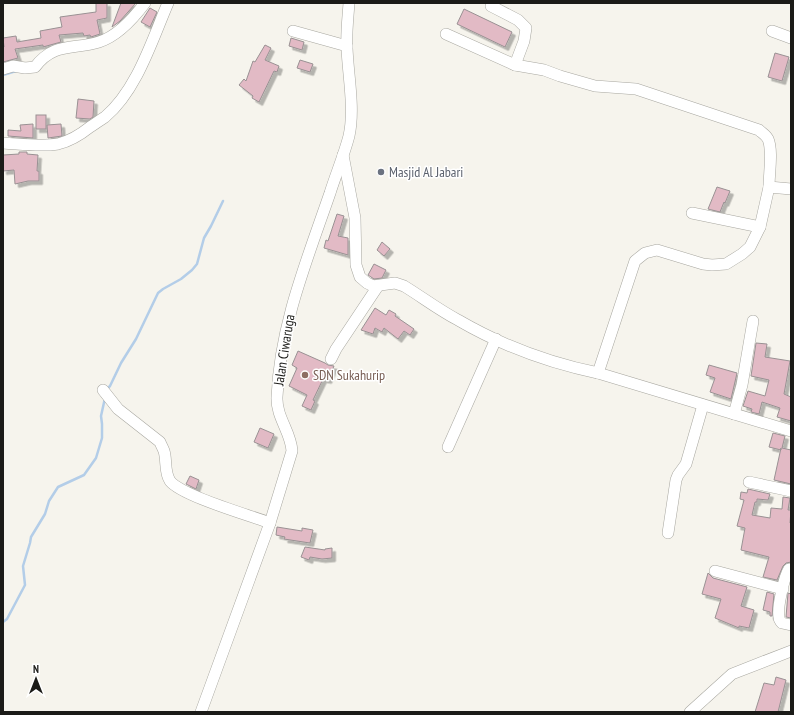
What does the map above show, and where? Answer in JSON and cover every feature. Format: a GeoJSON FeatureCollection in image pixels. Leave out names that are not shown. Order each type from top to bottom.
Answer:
{"type":"FeatureCollection","features":[{"type":"Feature","properties":{"kind":"street"},"geometry":{"type":"LineString","coordinates":[[3,69],[13,66],[25,68],[35,67],[42,58],[60,48],[98,42],[106,39],[119,31],[146,3]]}},
{"type":"Feature","properties":{"kind":"street"},"geometry":{"type":"LineString","coordinates":[[3,144],[44,146],[59,143],[77,137],[106,116],[119,101],[136,76],[146,57],[168,3]]}},
{"type":"Feature","properties":{"kind":"street","name":"Jalan Ciwaruga"},"geometry":{"type":"LineString","coordinates":[[201,712],[270,523],[292,451],[292,443],[278,412],[278,370],[282,341],[290,308],[349,134],[351,103],[347,46],[349,3]]}},
{"type":"Feature","properties":{"kind":"street"},"geometry":{"type":"LineString","coordinates":[[492,6],[518,20],[526,28],[524,41],[515,65]]}},
{"type":"Feature","properties":{"kind":"street"},"geometry":{"type":"LineString","coordinates":[[294,31],[347,46]]}},
{"type":"Feature","properties":{"kind":"street"},"geometry":{"type":"LineString","coordinates":[[772,31],[791,38]]}},
{"type":"Feature","properties":{"kind":"street"},"geometry":{"type":"LineString","coordinates":[[446,34],[515,65],[544,70],[595,86],[636,89],[759,130],[767,137],[769,141],[769,187],[760,227],[750,247],[726,264],[703,264],[657,250],[645,253],[635,261],[598,373]]}},
{"type":"Feature","properties":{"kind":"street"},"geometry":{"type":"LineString","coordinates":[[343,154],[354,218],[356,265],[360,277],[373,286],[395,283],[404,286],[458,321],[496,340],[544,360],[570,368],[598,373],[791,431]]}},
{"type":"Feature","properties":{"kind":"street"},"geometry":{"type":"LineString","coordinates":[[769,187],[791,190]]}},
{"type":"Feature","properties":{"kind":"street"},"geometry":{"type":"LineString","coordinates":[[692,214],[760,227]]}},
{"type":"Feature","properties":{"kind":"street"},"geometry":{"type":"LineString","coordinates":[[331,359],[339,344],[378,286]]}},
{"type":"Feature","properties":{"kind":"street"},"geometry":{"type":"LineString","coordinates":[[734,414],[742,385],[753,321]]}},
{"type":"Feature","properties":{"kind":"street"},"geometry":{"type":"LineString","coordinates":[[448,447],[496,340]]}},
{"type":"Feature","properties":{"kind":"street"},"geometry":{"type":"LineString","coordinates":[[103,390],[118,409],[160,442],[164,450],[167,474],[177,488],[213,503],[270,523]]}},
{"type":"Feature","properties":{"kind":"street"},"geometry":{"type":"LineString","coordinates":[[668,533],[676,480],[687,460],[703,405]]}},
{"type":"Feature","properties":{"kind":"street"},"geometry":{"type":"LineString","coordinates":[[749,482],[791,491]]}},
{"type":"Feature","properties":{"kind":"street"},"geometry":{"type":"LineString","coordinates":[[791,569],[788,569],[787,572],[779,616],[782,622],[791,624]]}},
{"type":"Feature","properties":{"kind":"street"},"geometry":{"type":"LineString","coordinates":[[715,571],[783,589]]}},
{"type":"Feature","properties":{"kind":"street"},"geometry":{"type":"LineString","coordinates":[[690,712],[732,674],[791,651]]}},
{"type":"Feature","properties":{"kind":"building"},"geometry":{"type":"Polygon","coordinates":[[[96,3],[107,3],[107,18],[97,20],[100,34],[91,37],[90,35],[84,36],[83,33],[59,35],[61,42],[43,47],[43,45],[15,49],[18,58],[3,62],[3,38],[16,36],[17,42],[41,38],[40,31],[62,27],[60,17],[96,12],[96,3]]]}},
{"type":"Feature","properties":{"kind":"building"},"geometry":{"type":"Polygon","coordinates":[[[121,3],[136,3],[120,21],[112,27],[121,3]]]}},
{"type":"Feature","properties":{"kind":"building"},"geometry":{"type":"Polygon","coordinates":[[[150,8],[157,12],[150,27],[141,22],[150,8]]]}},
{"type":"Feature","properties":{"kind":"building"},"geometry":{"type":"Polygon","coordinates":[[[464,9],[512,32],[505,47],[457,24],[464,9]]]}},
{"type":"Feature","properties":{"kind":"building"},"geometry":{"type":"Polygon","coordinates":[[[291,38],[304,42],[302,50],[289,46],[291,38]]]}},
{"type":"Feature","properties":{"kind":"building"},"geometry":{"type":"Polygon","coordinates":[[[265,45],[271,48],[265,60],[279,66],[277,72],[274,71],[259,102],[252,98],[253,96],[239,85],[244,79],[246,81],[253,61],[255,62],[265,45]]]}},
{"type":"Feature","properties":{"kind":"building"},"geometry":{"type":"Polygon","coordinates":[[[775,53],[789,57],[782,81],[768,77],[775,53]]]}},
{"type":"Feature","properties":{"kind":"building"},"geometry":{"type":"Polygon","coordinates":[[[300,60],[313,64],[310,72],[297,68],[300,60]]]}},
{"type":"Feature","properties":{"kind":"building"},"geometry":{"type":"Polygon","coordinates":[[[78,99],[94,101],[93,117],[90,119],[76,118],[78,99]]]}},
{"type":"Feature","properties":{"kind":"building"},"geometry":{"type":"Polygon","coordinates":[[[36,115],[46,115],[46,129],[36,129],[36,115]]]}},
{"type":"Feature","properties":{"kind":"building"},"geometry":{"type":"Polygon","coordinates":[[[33,124],[33,138],[8,136],[8,130],[21,131],[20,125],[33,124]]]}},
{"type":"Feature","properties":{"kind":"building"},"geometry":{"type":"Polygon","coordinates":[[[61,124],[62,136],[48,138],[47,125],[61,124]]]}},
{"type":"Feature","properties":{"kind":"building"},"geometry":{"type":"Polygon","coordinates":[[[19,152],[27,152],[27,154],[38,155],[37,171],[39,171],[39,181],[28,181],[15,184],[14,170],[3,171],[3,155],[19,154],[19,152]]]}},
{"type":"Feature","properties":{"kind":"building"},"geometry":{"type":"Polygon","coordinates":[[[717,187],[730,191],[720,212],[708,209],[717,187]]]}},
{"type":"Feature","properties":{"kind":"building"},"geometry":{"type":"Polygon","coordinates":[[[337,214],[344,216],[338,236],[348,238],[348,255],[324,248],[326,240],[328,241],[337,214]]]}},
{"type":"Feature","properties":{"kind":"building"},"geometry":{"type":"Polygon","coordinates":[[[382,242],[390,249],[384,256],[377,250],[382,242]]]}},
{"type":"Feature","properties":{"kind":"building"},"geometry":{"type":"Polygon","coordinates":[[[374,264],[386,270],[382,278],[374,279],[368,275],[374,264]]]}},
{"type":"Feature","properties":{"kind":"building"},"geometry":{"type":"Polygon","coordinates":[[[375,308],[386,315],[389,310],[414,329],[410,335],[404,331],[398,339],[384,328],[382,332],[375,328],[373,334],[361,330],[375,308]]]}},
{"type":"Feature","properties":{"kind":"building"},"geometry":{"type":"Polygon","coordinates":[[[756,343],[767,344],[765,357],[790,361],[784,394],[791,397],[791,421],[777,417],[780,408],[762,402],[759,414],[751,412],[752,409],[743,406],[748,391],[765,396],[769,380],[751,376],[756,343]]]}},
{"type":"Feature","properties":{"kind":"building"},"geometry":{"type":"Polygon","coordinates":[[[298,351],[328,365],[334,366],[328,380],[323,379],[313,400],[315,401],[311,410],[302,406],[307,395],[289,386],[297,368],[292,365],[298,351]]]}},
{"type":"Feature","properties":{"kind":"building"},"geometry":{"type":"Polygon","coordinates":[[[709,365],[737,373],[731,399],[710,392],[715,378],[706,375],[709,365]]]}},
{"type":"Feature","properties":{"kind":"building"},"geometry":{"type":"Polygon","coordinates":[[[260,428],[274,434],[268,448],[254,442],[260,428]]]}},
{"type":"Feature","properties":{"kind":"building"},"geometry":{"type":"Polygon","coordinates":[[[773,433],[785,436],[782,448],[791,450],[791,484],[774,480],[781,450],[769,447],[773,433]]]}},
{"type":"Feature","properties":{"kind":"building"},"geometry":{"type":"Polygon","coordinates":[[[190,476],[199,480],[196,489],[186,484],[190,476]]]}},
{"type":"Feature","properties":{"kind":"building"},"geometry":{"type":"Polygon","coordinates":[[[748,489],[770,494],[768,500],[757,499],[752,515],[770,518],[771,508],[782,509],[783,497],[790,498],[788,510],[791,510],[791,562],[786,563],[783,566],[777,580],[763,577],[769,557],[741,550],[745,528],[737,526],[744,500],[740,499],[741,492],[747,493],[748,489]]]}},
{"type":"Feature","properties":{"kind":"building"},"geometry":{"type":"Polygon","coordinates":[[[277,527],[302,531],[302,528],[313,530],[310,543],[284,539],[285,537],[276,535],[277,527]]]}},
{"type":"Feature","properties":{"kind":"building"},"geometry":{"type":"Polygon","coordinates":[[[305,547],[325,550],[332,548],[332,558],[322,559],[310,557],[309,560],[301,557],[305,547]]]}},
{"type":"Feature","properties":{"kind":"building"},"geometry":{"type":"Polygon","coordinates":[[[708,573],[713,578],[747,587],[741,606],[754,610],[749,628],[739,626],[739,628],[715,618],[721,599],[702,594],[708,573]]]}},
{"type":"Feature","properties":{"kind":"building"},"geometry":{"type":"Polygon","coordinates":[[[767,592],[774,594],[772,616],[770,616],[770,612],[763,610],[767,592]]]}},
{"type":"Feature","properties":{"kind":"building"},"geometry":{"type":"Polygon","coordinates":[[[788,593],[791,594],[791,618],[786,617],[788,593]]]}},
{"type":"Feature","properties":{"kind":"building"},"geometry":{"type":"Polygon","coordinates":[[[776,677],[786,680],[778,712],[755,712],[764,683],[774,685],[776,677]]]}},
{"type":"Feature","properties":{"kind":"waterway"},"geometry":{"type":"LineString","coordinates":[[3,75],[16,71]]}},
{"type":"Feature","properties":{"kind":"waterway"},"geometry":{"type":"LineString","coordinates":[[107,389],[136,339],[158,293],[181,279],[197,264],[204,238],[223,201]]}},
{"type":"Feature","properties":{"kind":"waterway"},"geometry":{"type":"LineString","coordinates":[[3,622],[7,619],[25,585],[23,566],[31,537],[45,514],[49,501],[58,487],[84,475],[96,458],[102,438],[101,416],[105,398]]}},
{"type":"Feature","properties":{"kind":"place","name":"Masjid Al Jabari"},"geometry":{"type":"Point","coordinates":[381,172]}},
{"type":"Feature","properties":{"kind":"place","name":"SDN Sukahurip"},"geometry":{"type":"Point","coordinates":[305,375]}}]}
